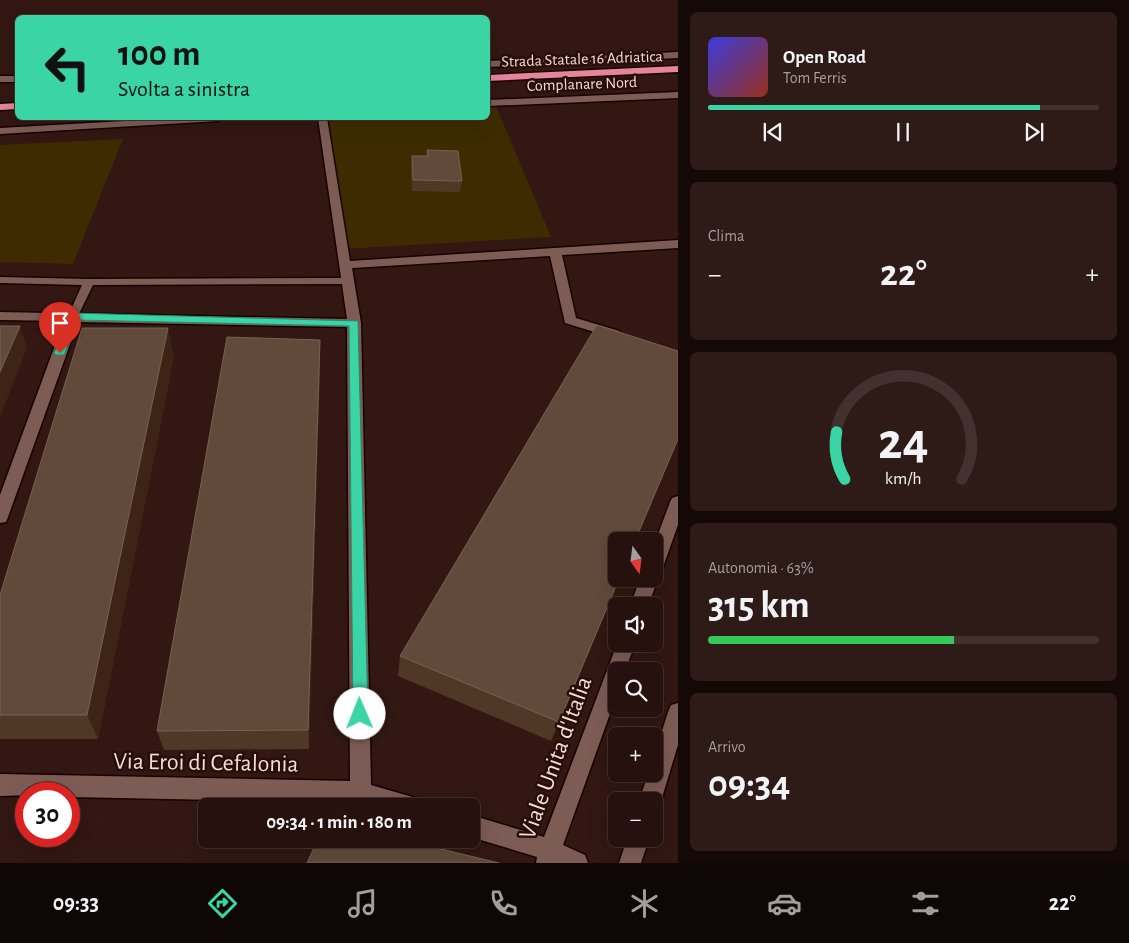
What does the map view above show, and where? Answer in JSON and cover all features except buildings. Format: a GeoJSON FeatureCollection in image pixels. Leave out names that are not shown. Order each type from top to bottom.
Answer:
{"type":"FeatureCollection","features":[{"type":"Feature","properties":{"kind":"highway","name":"Strada Statale 16 Adriatica"},"geometry":{"type":"LineString","coordinates":[[490,78],[678,70]]}},
{"type":"Feature","properties":{"kind":"highway","name":"Strada Statale 16 Adriatica"},"geometry":{"type":"LineString","coordinates":[[490,86],[678,78]]}},
{"type":"Feature","properties":{"kind":"highway"},"geometry":{"type":"LineString","coordinates":[[0,98],[15,98]]}},
{"type":"Feature","properties":{"kind":"highway"},"geometry":{"type":"LineString","coordinates":[[0,107],[15,106]]}},
{"type":"Feature","properties":{"kind":"street"},"geometry":{"type":"LineString","coordinates":[[490,64],[678,55]]}},
{"type":"Feature","properties":{"kind":"street"},"geometry":{"type":"LineString","coordinates":[[0,79],[15,78]]}},
{"type":"Feature","properties":{"kind":"street","name":"Complanare Nord"},"geometry":{"type":"LineString","coordinates":[[490,103],[678,95]]}},
{"type":"Feature","properties":{"kind":"street"},"geometry":{"type":"LineString","coordinates":[[0,131],[184,120]]}},
{"type":"Feature","properties":{"kind":"street"},"geometry":{"type":"LineString","coordinates":[[322,120],[354,323],[362,792]]}},
{"type":"Feature","properties":{"kind":"street"},"geometry":{"type":"LineString","coordinates":[[344,265],[678,244]]}},
{"type":"Feature","properties":{"kind":"street"},"geometry":{"type":"LineString","coordinates":[[554,252],[570,320],[624,337]]}},
{"type":"Feature","properties":{"kind":"street"},"geometry":{"type":"LineString","coordinates":[[0,316],[354,323]]}},
{"type":"Feature","properties":{"kind":"street"},"geometry":{"type":"LineString","coordinates":[[0,517],[73,316]]}},
{"type":"Feature","properties":{"kind":"street"},"geometry":{"type":"LineString","coordinates":[[663,543],[678,502]]}},
{"type":"Feature","properties":{"kind":"street","name":"Viale Unita d'Italia"},"geometry":{"type":"LineString","coordinates":[[548,857],[623,652]]}},
{"type":"Feature","properties":{"kind":"street"},"geometry":{"type":"LineString","coordinates":[[653,792],[678,712]]}},
{"type":"Feature","properties":{"kind":"street","name":"Via Eroi di Cefalonia"},"geometry":{"type":"LineString","coordinates":[[0,785],[362,792],[382,798]]}},
{"type":"Feature","properties":{"kind":"street"},"geometry":{"type":"LineString","coordinates":[[480,830],[548,857],[577,863]]}},
{"type":"Feature","properties":{"kind":"street"},"geometry":{"type":"LineString","coordinates":[[630,863],[635,847]]}},
{"type":"Feature","properties":{"kind":"lane"},"geometry":{"type":"LineString","coordinates":[[0,280],[89,282],[347,281]]}},
{"type":"Feature","properties":{"kind":"lane"},"geometry":{"type":"LineString","coordinates":[[73,316],[89,282]]}},
{"type":"Feature","properties":{"kind":"shaded area"},"geometry":{"type":"Polygon","coordinates":[[[490,106],[496,106],[551,237],[343,249],[320,120],[490,120],[490,106]]]}},
{"type":"Feature","properties":{"kind":"shaded area"},"geometry":{"type":"Polygon","coordinates":[[[123,139],[73,264],[0,262],[0,145],[123,139]]]}},
{"type":"Feature","properties":{"kind":"route"},"geometry":{"type":"LineString","coordinates":[[60,353],[73,316],[354,323],[360,714]]}}]}
